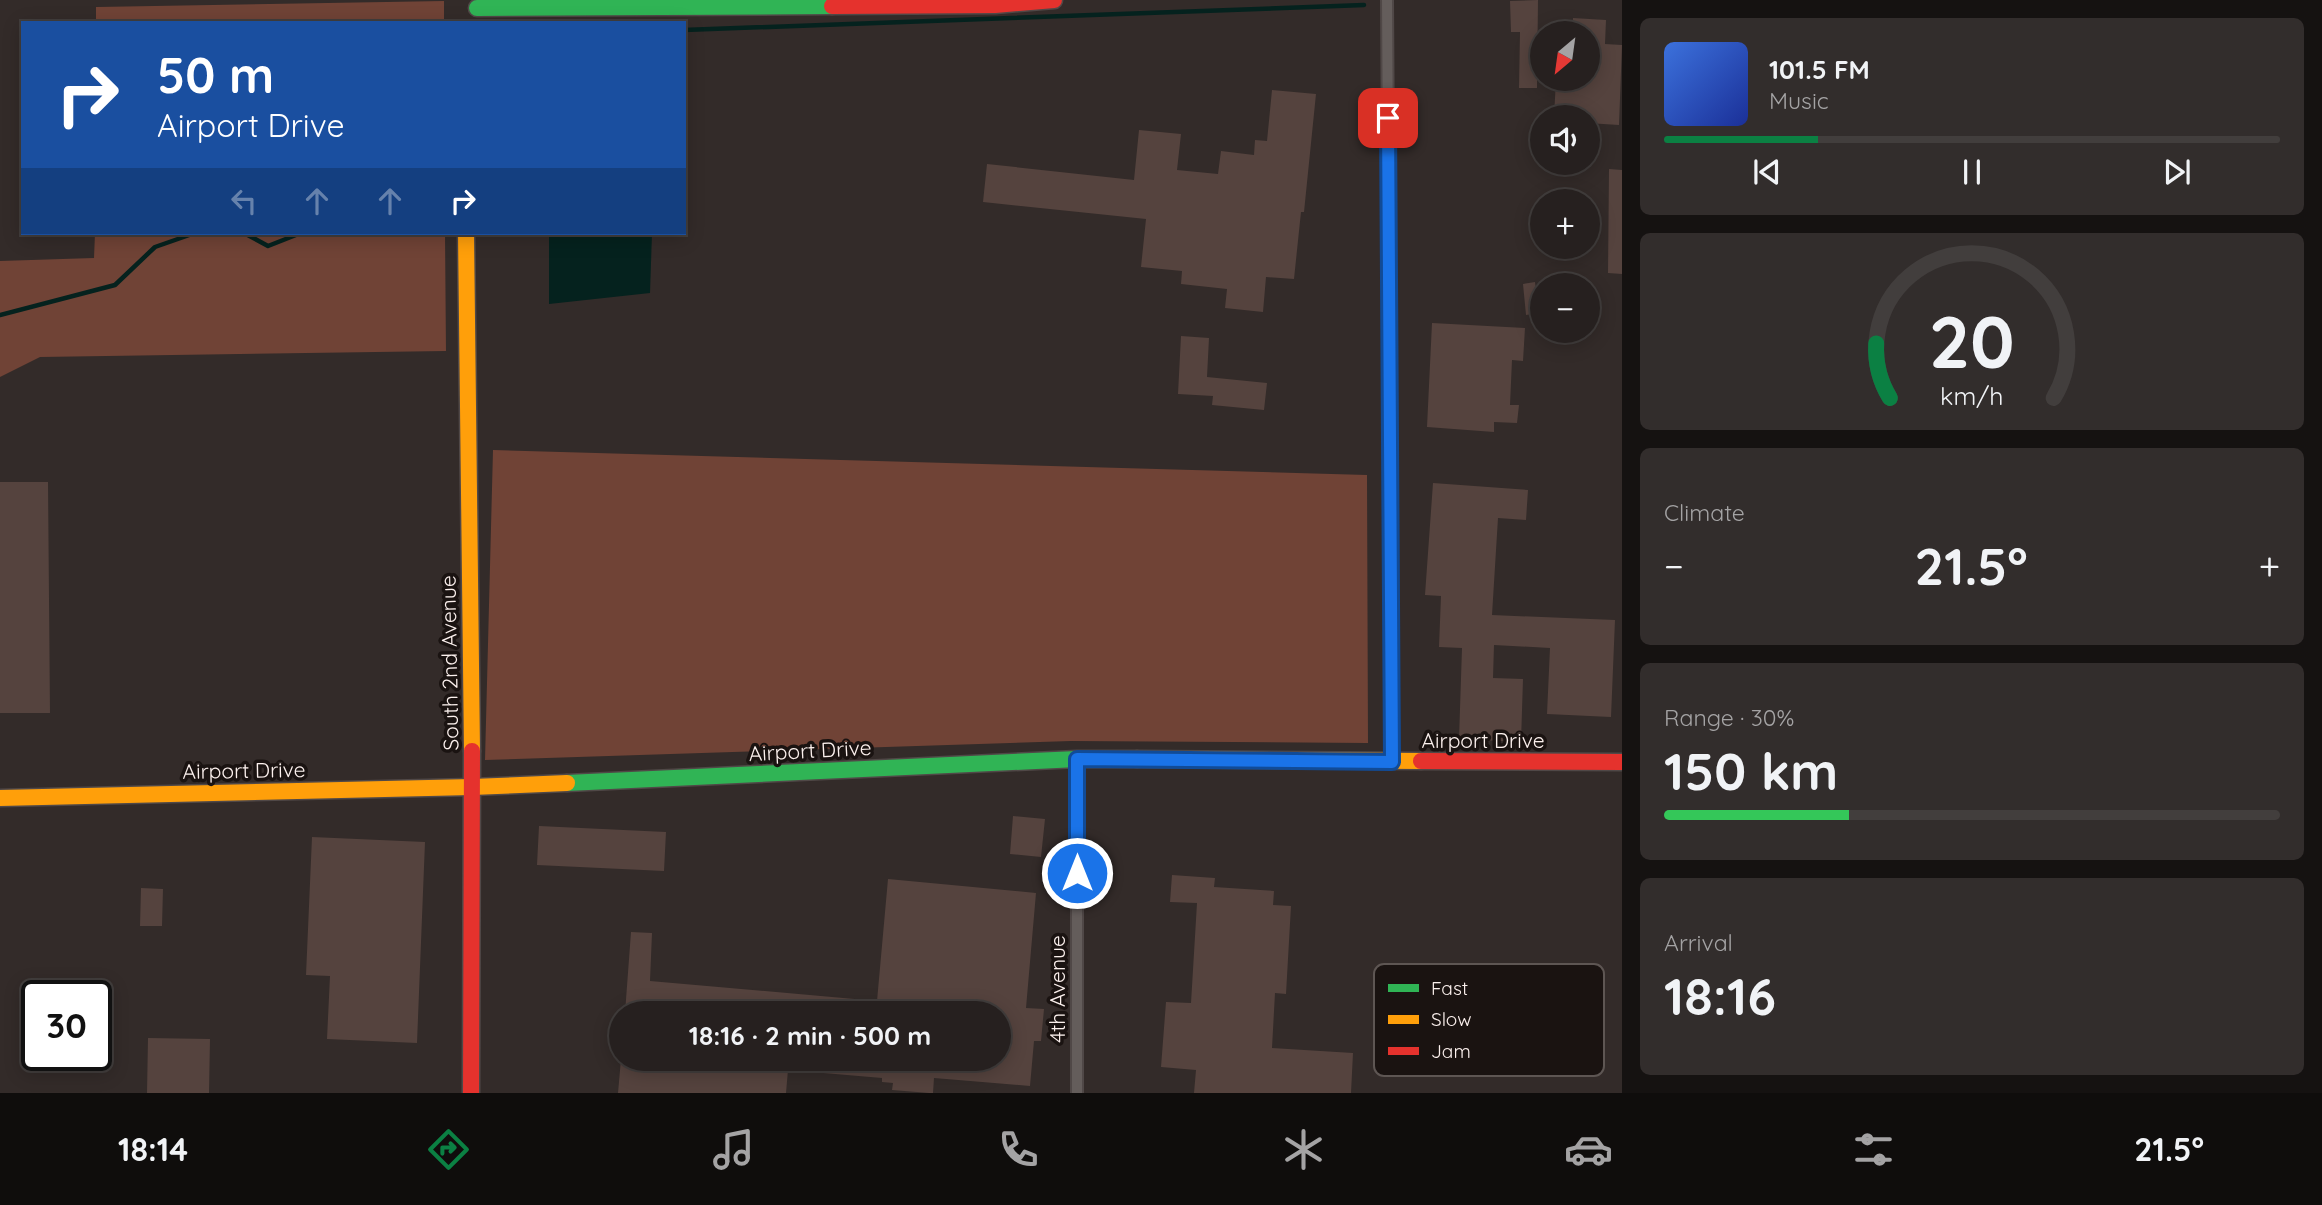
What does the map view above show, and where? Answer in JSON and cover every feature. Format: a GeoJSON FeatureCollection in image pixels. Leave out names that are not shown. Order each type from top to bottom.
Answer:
{"type":"FeatureCollection","features":[{"type":"Feature","properties":{"kind":"street"},"geometry":{"type":"LineString","coordinates":[[477,10],[995,5],[1054,0]]}},
{"type":"Feature","properties":{"kind":"street"},"geometry":{"type":"LineString","coordinates":[[1387,0],[1392,762]]}},
{"type":"Feature","properties":{"kind":"street","name":"South 2nd Avenue"},"geometry":{"type":"LineString","coordinates":[[466,235],[472,787],[471,1093]]}},
{"type":"Feature","properties":{"kind":"street","name":"Airport Drive"},"geometry":{"type":"LineString","coordinates":[[0,798],[472,787],[1077,759],[1622,762]]}},
{"type":"Feature","properties":{"kind":"street","name":"4th Avenue"},"geometry":{"type":"LineString","coordinates":[[1077,759],[1077,1093]]}},
{"type":"Feature","properties":{"kind":"shaded area"},"geometry":{"type":"Polygon","coordinates":[[[444,1],[444,21],[96,21],[96,7],[444,1]]]}},
{"type":"Feature","properties":{"kind":"shaded area"},"geometry":{"type":"Polygon","coordinates":[[[95,235],[445,235],[446,351],[40,357],[0,377],[0,261],[94,258],[95,235]]]}},
{"type":"Feature","properties":{"kind":"shaded area"},"geometry":{"type":"Polygon","coordinates":[[[493,450],[1367,475],[1368,743],[1071,741],[485,760],[493,450]]]}},
{"type":"Feature","properties":{"kind":"water"},"geometry":{"type":"Polygon","coordinates":[[[549,235],[652,235],[650,293],[549,304],[549,235]]]}},
{"type":"Feature","properties":{"kind":"building"},"geometry":{"type":"Polygon","coordinates":[[[1538,0],[1538,21],[1530,21],[1530,88],[1519,88],[1520,32],[1511,32],[1510,1],[1538,0]]]}},
{"type":"Feature","properties":{"kind":"building"},"geometry":{"type":"Polygon","coordinates":[[[1573,18],[1606,20],[1605,44],[1622,45],[1619,125],[1600,124],[1600,105],[1555,105],[1555,91],[1600,91],[1600,21],[1573,21],[1573,18]]]}},
{"type":"Feature","properties":{"kind":"building"},"geometry":{"type":"Polygon","coordinates":[[[1272,90],[1316,94],[1294,279],[1266,277],[1263,312],[1225,308],[1227,289],[1181,284],[1182,271],[1141,267],[1146,219],[983,202],[987,164],[1134,180],[1139,130],[1181,134],[1177,170],[1218,174],[1221,151],[1254,155],[1255,140],[1267,141],[1272,90]]]}},
{"type":"Feature","properties":{"kind":"building"},"geometry":{"type":"Polygon","coordinates":[[[1609,169],[1622,170],[1622,274],[1608,273],[1609,169]]]}},
{"type":"Feature","properties":{"kind":"building"},"geometry":{"type":"Polygon","coordinates":[[[1530,283],[1530,314],[1526,315],[1523,284],[1530,283]]]}},
{"type":"Feature","properties":{"kind":"building"},"geometry":{"type":"Polygon","coordinates":[[[1432,323],[1525,328],[1523,361],[1512,360],[1510,405],[1519,405],[1517,423],[1494,422],[1494,432],[1427,427],[1432,323]]]}},
{"type":"Feature","properties":{"kind":"building"},"geometry":{"type":"Polygon","coordinates":[[[1181,336],[1209,338],[1207,377],[1267,383],[1264,410],[1212,405],[1213,396],[1178,394],[1181,336]]]}},
{"type":"Feature","properties":{"kind":"building"},"geometry":{"type":"Polygon","coordinates":[[[0,482],[48,482],[50,713],[0,713],[0,482]]]}},
{"type":"Feature","properties":{"kind":"building"},"geometry":{"type":"Polygon","coordinates":[[[1433,483],[1528,490],[1526,520],[1498,518],[1492,615],[1615,620],[1611,717],[1547,714],[1550,648],[1494,645],[1493,678],[1523,679],[1521,742],[1459,739],[1462,648],[1439,647],[1441,596],[1425,595],[1433,483]]]}},
{"type":"Feature","properties":{"kind":"building"},"geometry":{"type":"Polygon","coordinates":[[[1013,816],[1045,819],[1041,857],[1010,854],[1013,816]]]}},
{"type":"Feature","properties":{"kind":"building"},"geometry":{"type":"Polygon","coordinates":[[[539,826],[666,832],[664,871],[537,865],[539,826]]]}},
{"type":"Feature","properties":{"kind":"building"},"geometry":{"type":"Polygon","coordinates":[[[312,837],[425,842],[417,1043],[327,1039],[330,976],[306,975],[312,837]]]}},
{"type":"Feature","properties":{"kind":"building"},"geometry":{"type":"Polygon","coordinates":[[[1172,875],[1215,878],[1214,887],[1274,891],[1273,905],[1291,906],[1286,994],[1275,993],[1272,1048],[1353,1053],[1351,1093],[1194,1093],[1196,1070],[1161,1067],[1166,1002],[1191,1003],[1197,903],[1170,902],[1172,875]]]}},
{"type":"Feature","properties":{"kind":"building"},"geometry":{"type":"Polygon","coordinates":[[[888,879],[1036,893],[1026,1008],[1044,1009],[1041,1041],[1034,1041],[1030,1086],[934,1078],[933,1093],[929,1093],[892,1090],[893,1083],[882,1082],[882,1078],[800,1071],[1011,1071],[1011,1001],[877,1001],[888,879]]]}},
{"type":"Feature","properties":{"kind":"building"},"geometry":{"type":"Polygon","coordinates":[[[141,888],[163,889],[162,926],[140,926],[141,888]]]}},
{"type":"Feature","properties":{"kind":"building"},"geometry":{"type":"Polygon","coordinates":[[[631,932],[652,933],[650,981],[877,1001],[626,1001],[631,932]]]}},
{"type":"Feature","properties":{"kind":"building"},"geometry":{"type":"Polygon","coordinates":[[[148,1038],[210,1039],[209,1093],[147,1093],[148,1038]]]}},
{"type":"Feature","properties":{"kind":"building"},"geometry":{"type":"Polygon","coordinates":[[[620,1071],[788,1071],[786,1093],[618,1093],[620,1071]]]}},
{"type":"Feature","properties":{"kind":"waterway"},"geometry":{"type":"LineString","coordinates":[[686,30],[1364,5]]}},
{"type":"Feature","properties":{"kind":"waterway"},"geometry":{"type":"LineString","coordinates":[[0,315],[115,285],[155,247],[189,235]]}},
{"type":"Feature","properties":{"kind":"waterway"},"geometry":{"type":"LineString","coordinates":[[248,235],[268,246],[296,235]]}},
{"type":"Feature","properties":{"kind":"traffic: fast"},"geometry":{"type":"LineString","coordinates":[[477,8],[832,6]]}},
{"type":"Feature","properties":{"kind":"traffic: fast"},"geometry":{"type":"LineString","coordinates":[[567,783],[1077,759],[1137,759]]}},
{"type":"Feature","properties":{"kind":"traffic: slow"},"geometry":{"type":"LineString","coordinates":[[466,235],[472,751]]}},
{"type":"Feature","properties":{"kind":"traffic: slow"},"geometry":{"type":"LineString","coordinates":[[1137,759],[1421,761]]}},
{"type":"Feature","properties":{"kind":"traffic: slow"},"geometry":{"type":"LineString","coordinates":[[0,798],[567,783]]}},
{"type":"Feature","properties":{"kind":"traffic: jam"},"geometry":{"type":"LineString","coordinates":[[832,6],[995,5],[1054,0]]}},
{"type":"Feature","properties":{"kind":"traffic: jam"},"geometry":{"type":"LineString","coordinates":[[471,1093],[472,751]]}},
{"type":"Feature","properties":{"kind":"traffic: jam"},"geometry":{"type":"LineString","coordinates":[[1421,761],[1622,762]]}},
{"type":"Feature","properties":{"kind":"route"},"geometry":{"type":"LineString","coordinates":[[1077,873],[1077,759],[1392,762],[1388,118]]}}]}
